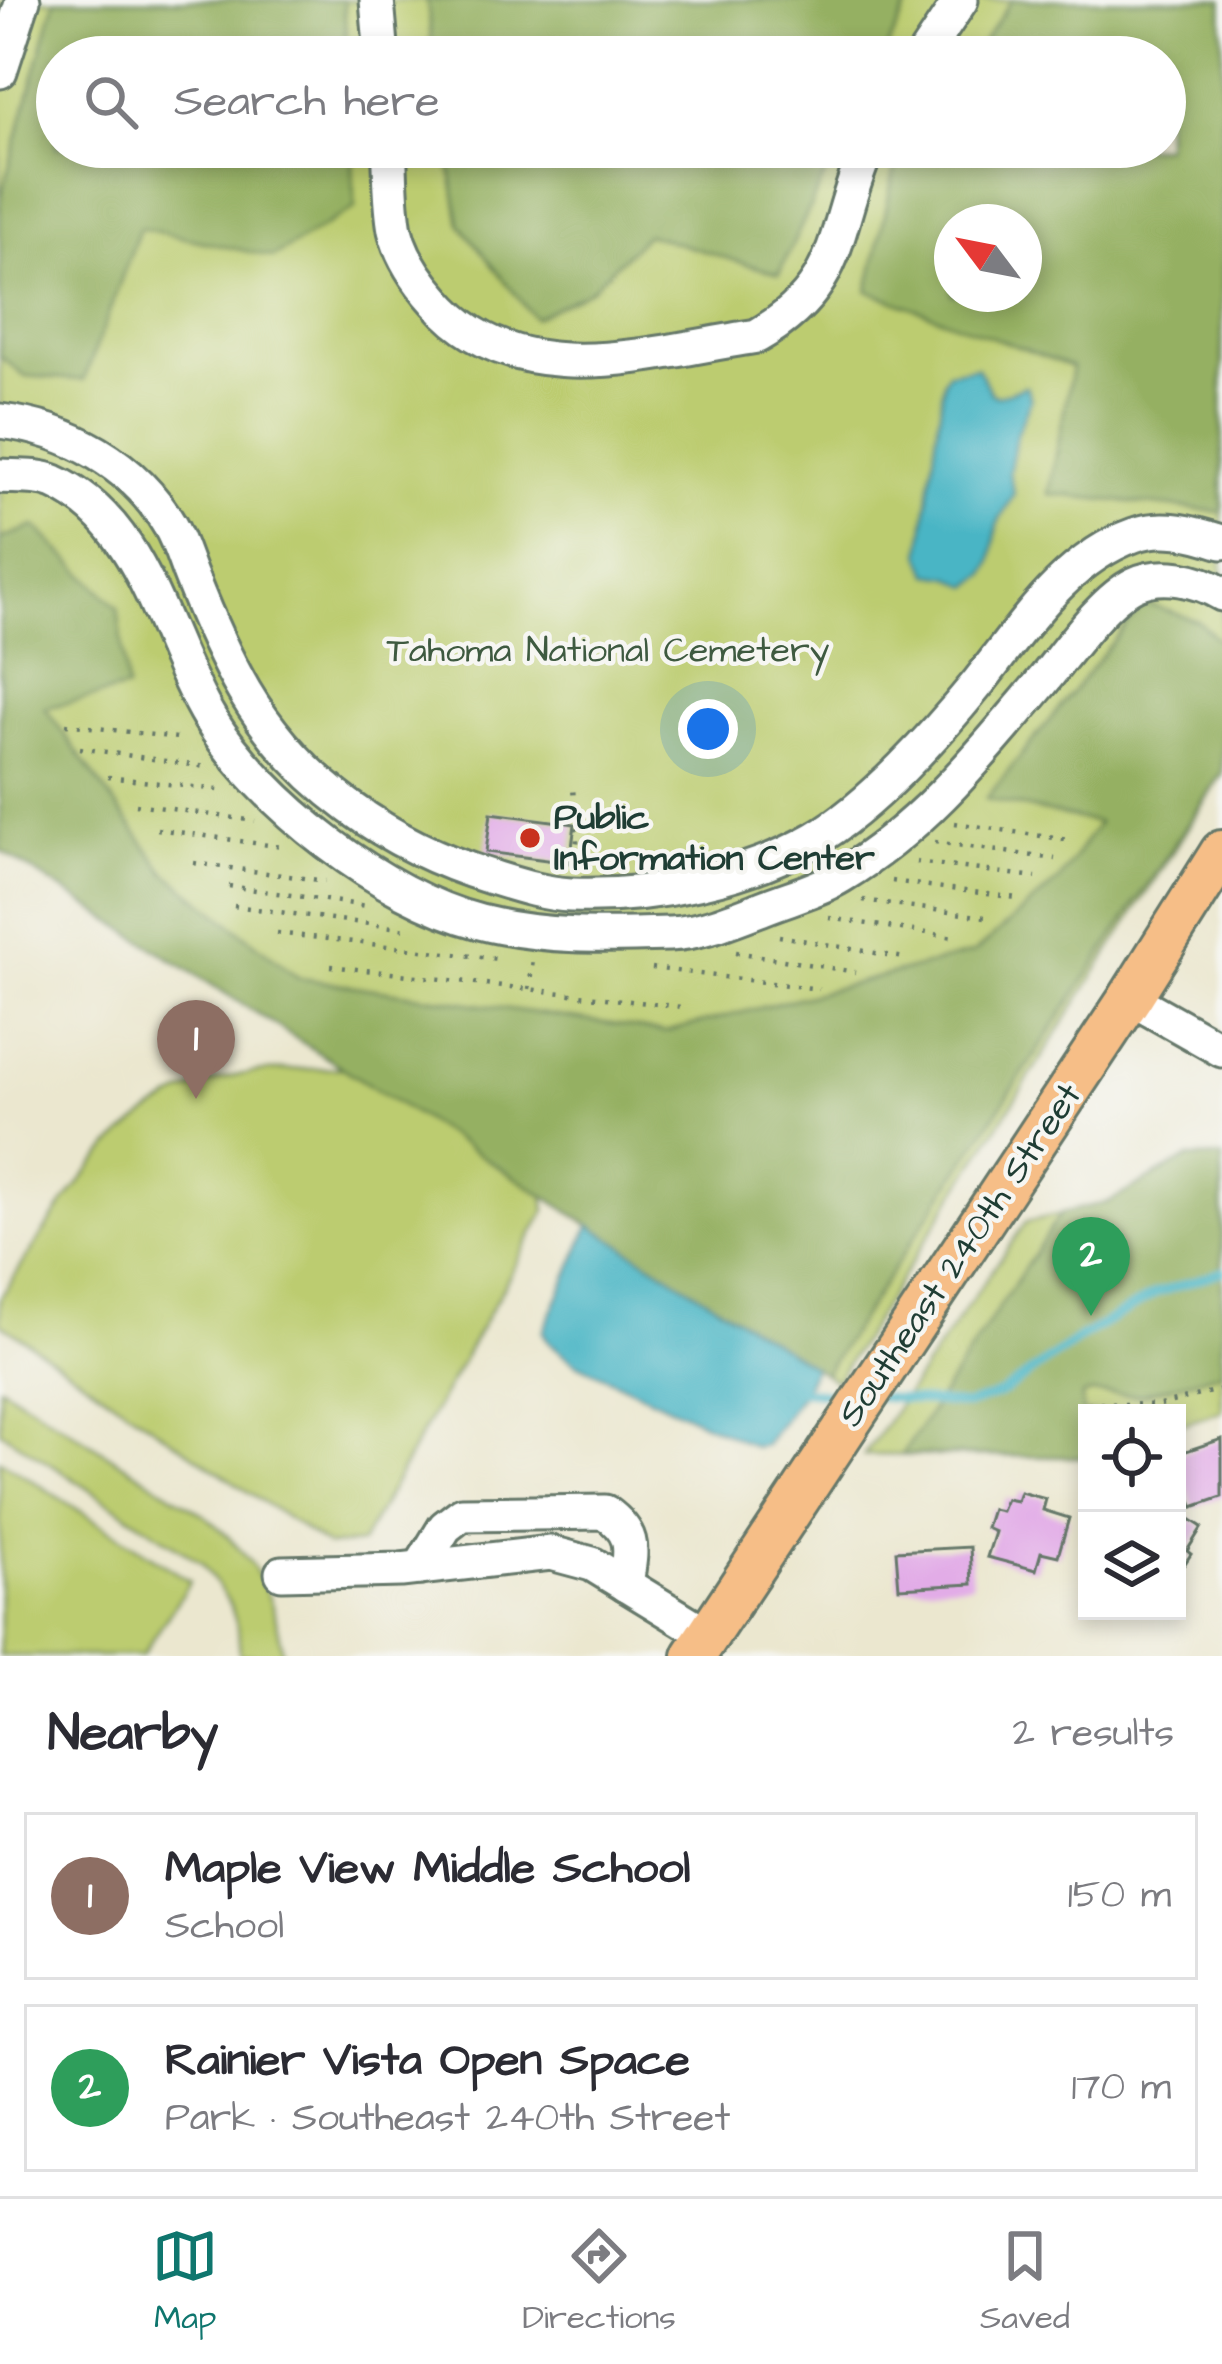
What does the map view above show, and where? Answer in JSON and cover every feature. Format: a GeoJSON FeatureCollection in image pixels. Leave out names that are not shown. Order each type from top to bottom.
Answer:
{"type":"FeatureCollection","features":[{"type":"Feature","properties":{"kind":"main road","name":"Southeast 240th Street"},"geometry":{"type":"LineString","coordinates":[[701,1646],[1222,852]]}},
{"type":"Feature","properties":{"kind":"street"},"geometry":{"type":"LineString","coordinates":[[0,71],[23,0]]}},
{"type":"Feature","properties":{"kind":"street"},"geometry":{"type":"LineString","coordinates":[[377,0],[380,36]]}},
{"type":"Feature","properties":{"kind":"street"},"geometry":{"type":"LineString","coordinates":[[937,36],[961,0]]}},
{"type":"Feature","properties":{"kind":"street"},"geometry":{"type":"LineString","coordinates":[[390,168],[395,233],[416,278],[446,313],[486,343],[535,359],[590,361],[757,336],[775,326],[820,284],[859,168]]}},
{"type":"Feature","properties":{"kind":"street"},"geometry":{"type":"LineString","coordinates":[[0,455],[0,421],[41,426],[88,447],[131,476],[170,526],[244,691],[288,754],[337,800],[401,840],[457,867],[570,895],[662,890],[746,869],[817,838],[894,776],[976,686],[1048,592],[1136,534],[1185,530],[1222,542]]}},
{"type":"Feature","properties":{"kind":"street"},"geometry":{"type":"LineString","coordinates":[[0,476],[52,480],[120,532],[211,721],[264,786],[309,828],[339,868],[479,922],[567,936],[677,934],[741,917],[803,892],[884,846],[990,746],[1099,614],[1136,583],[1168,578],[1204,584],[1222,594]]}},
{"type":"Feature","properties":{"kind":"street"},"geometry":{"type":"LineString","coordinates":[[976,686],[1015,714]]}},
{"type":"Feature","properties":{"kind":"street"},"geometry":{"type":"LineString","coordinates":[[1130,998],[1222,1050]]}},
{"type":"Feature","properties":{"kind":"street"},"geometry":{"type":"LineString","coordinates":[[420,1568],[445,1527],[462,1514],[604,1512],[623,1525],[631,1545],[626,1585]]}},
{"type":"Feature","properties":{"kind":"street"},"geometry":{"type":"LineString","coordinates":[[281,1573],[420,1568],[551,1553],[592,1564],[626,1585],[701,1646]]}},
{"type":"Feature","properties":{"kind":"path"},"geometry":{"type":"LineString","coordinates":[[66,724],[230,745]]}},
{"type":"Feature","properties":{"kind":"path"},"geometry":{"type":"LineString","coordinates":[[80,748],[264,786]]}},
{"type":"Feature","properties":{"kind":"path"},"geometry":{"type":"LineString","coordinates":[[108,777],[264,786]]}},
{"type":"Feature","properties":{"kind":"path"},"geometry":{"type":"LineString","coordinates":[[572,871],[577,841],[573,788]]}},
{"type":"Feature","properties":{"kind":"path"},"geometry":{"type":"LineString","coordinates":[[136,804],[309,828]]}},
{"type":"Feature","properties":{"kind":"path"},"geometry":{"type":"LineString","coordinates":[[157,830],[339,868]]}},
{"type":"Feature","properties":{"kind":"path"},"geometry":{"type":"LineString","coordinates":[[884,846],[1068,840]]}},
{"type":"Feature","properties":{"kind":"path"},"geometry":{"type":"LineString","coordinates":[[884,846],[1054,859]]}},
{"type":"Feature","properties":{"kind":"path"},"geometry":{"type":"LineString","coordinates":[[884,846],[1036,878]]}},
{"type":"Feature","properties":{"kind":"path"},"geometry":{"type":"LineString","coordinates":[[884,846],[1017,898]]}},
{"type":"Feature","properties":{"kind":"path"},"geometry":{"type":"LineString","coordinates":[[194,863],[339,868]]}},
{"type":"Feature","properties":{"kind":"path"},"geometry":{"type":"LineString","coordinates":[[229,886],[365,906]]}},
{"type":"Feature","properties":{"kind":"path"},"geometry":{"type":"LineString","coordinates":[[803,892],[985,917]]}},
{"type":"Feature","properties":{"kind":"path"},"geometry":{"type":"LineString","coordinates":[[234,906],[421,931]]}},
{"type":"Feature","properties":{"kind":"path"},"geometry":{"type":"LineString","coordinates":[[828,917],[954,938]]}},
{"type":"Feature","properties":{"kind":"path"},"geometry":{"type":"LineString","coordinates":[[277,933],[494,961],[514,952]]}},
{"type":"Feature","properties":{"kind":"path"},"geometry":{"type":"LineString","coordinates":[[776,936],[904,958]]}},
{"type":"Feature","properties":{"kind":"path"},"geometry":{"type":"LineString","coordinates":[[724,950],[855,972]]}},
{"type":"Feature","properties":{"kind":"path"},"geometry":{"type":"LineString","coordinates":[[529,989],[533,953]]}},
{"type":"Feature","properties":{"kind":"path"},"geometry":{"type":"LineString","coordinates":[[331,966],[682,1007]]}},
{"type":"Feature","properties":{"kind":"path"},"geometry":{"type":"LineString","coordinates":[[640,966],[819,988]]}},
{"type":"Feature","properties":{"kind":"path"},"geometry":{"type":"LineString","coordinates":[[1088,1403],[1160,1405],[1222,1389]]}},
{"type":"Feature","properties":{"kind":"green space","name":"Tahoma National Cemetery"},"geometry":{"type":"Polygon","coordinates":[[[0,0],[1222,0],[1222,774],[836,1381],[544,1196],[546,1210],[361,1543],[328,1546],[0,1323],[0,1298],[70,1195],[124,1133],[192,1089],[274,1070],[343,1068],[0,850],[0,0]]]}},
{"type":"Feature","properties":{"kind":"green space"},"geometry":{"type":"Polygon","coordinates":[[[55,0],[344,0],[346,36],[45,36],[55,0]]]}},
{"type":"Feature","properties":{"kind":"green space"},"geometry":{"type":"Polygon","coordinates":[[[427,0],[911,0],[893,36],[431,36],[427,0]]]}},
{"type":"Feature","properties":{"kind":"green space"},"geometry":{"type":"Polygon","coordinates":[[[1012,0],[1222,0],[1222,512],[1049,494],[1072,367],[868,291],[897,168],[1186,168],[1186,36],[987,36],[1012,0]]]}},
{"type":"Feature","properties":{"kind":"green space"},"geometry":{"type":"Polygon","coordinates":[[[36,69],[36,168],[353,168],[355,208],[273,257],[140,228],[84,380],[24,376],[0,356],[0,200],[36,69]]]}},
{"type":"Feature","properties":{"kind":"green space"},"geometry":{"type":"Polygon","coordinates":[[[451,168],[828,168],[779,274],[647,234],[590,290],[534,318],[460,224],[451,168]]]}},
{"type":"Feature","properties":{"kind":"green space"},"geometry":{"type":"Polygon","coordinates":[[[35,526],[118,608],[127,689],[45,708],[165,872],[299,978],[665,1032],[974,953],[1059,880],[1098,823],[986,799],[1144,603],[1198,621],[1222,643],[1222,772],[824,1374],[0,850],[0,539],[35,526]]]}},
{"type":"Feature","properties":{"kind":"green space"},"geometry":{"type":"Polygon","coordinates":[[[1222,1157],[1222,1372],[1139,1395],[1082,1396],[1078,1457],[902,1455],[1061,1213],[1108,1202],[1188,1158],[1222,1157]]]}},
{"type":"Feature","properties":{"kind":"green space"},"geometry":{"type":"Polygon","coordinates":[[[1222,1176],[1222,1411],[1186,1423],[1186,1404],[1078,1404],[1078,1457],[864,1455],[1026,1222],[1222,1176]]]}},
{"type":"Feature","properties":{"kind":"green space"},"geometry":{"type":"Polygon","coordinates":[[[0,1386],[221,1529],[248,1560],[268,1595],[283,1656],[240,1656],[230,1604],[202,1563],[0,1431],[0,1386]]]}},
{"type":"Feature","properties":{"kind":"green space"},"geometry":{"type":"Polygon","coordinates":[[[0,1460],[190,1581],[142,1656],[0,1656],[0,1460]]]}},
{"type":"Feature","properties":{"kind":"water"},"geometry":{"type":"Polygon","coordinates":[[[977,367],[991,393],[998,396],[1026,386],[1031,399],[1017,432],[1009,473],[1014,494],[997,525],[986,574],[970,587],[951,577],[929,574],[921,554],[944,379],[948,372],[977,367]]]}},
{"type":"Feature","properties":{"kind":"water"},"geometry":{"type":"Polygon","coordinates":[[[590,1225],[814,1367],[804,1391],[765,1445],[755,1447],[574,1362],[549,1342],[543,1332],[590,1225]]]}},
{"type":"Feature","properties":{"kind":"building","name":"Public Information Center"},"geometry":{"type":"Polygon","coordinates":[[[491,813],[575,824],[570,863],[486,852],[491,813]]]}},
{"type":"Feature","properties":{"kind":"building"},"geometry":{"type":"Polygon","coordinates":[[[1222,1439],[1222,1497],[1193,1507],[1186,1484],[1186,1451],[1222,1439]]]}},
{"type":"Feature","properties":{"kind":"building"},"geometry":{"type":"Polygon","coordinates":[[[1020,1492],[1046,1499],[1043,1510],[1069,1518],[1058,1556],[1041,1552],[1036,1570],[987,1557],[995,1532],[986,1528],[992,1509],[1001,1511],[1006,1499],[1017,1501],[1020,1492]]]}},
{"type":"Feature","properties":{"kind":"building"},"geometry":{"type":"Polygon","coordinates":[[[1186,1517],[1202,1527],[1187,1551],[1191,1554],[1186,1562],[1186,1517]]]}},
{"type":"Feature","properties":{"kind":"building"},"geometry":{"type":"Polygon","coordinates":[[[970,1547],[972,1584],[899,1588],[896,1551],[970,1547]]]}},
{"type":"Feature","properties":{"kind":"waterway"},"geometry":{"type":"LineString","coordinates":[[879,1397],[967,1405],[1002,1393],[1083,1336],[1155,1294],[1222,1271]]}},
{"type":"Feature","properties":{"kind":"waterway"},"geometry":{"type":"LineString","coordinates":[[804,1391],[850,1395]]}},
{"type":"Feature","properties":{"kind":"place","name":"Public Information Center"},"geometry":{"type":"Point","coordinates":[530,838]}},
{"type":"Feature","properties":{"kind":"place","name":"Maple View Middle School"},"geometry":{"type":"Point","coordinates":[196,1099]}},
{"type":"Feature","properties":{"kind":"place","name":"Rainier Vista Open Space"},"geometry":{"type":"Point","coordinates":[1091,1316]}}]}
